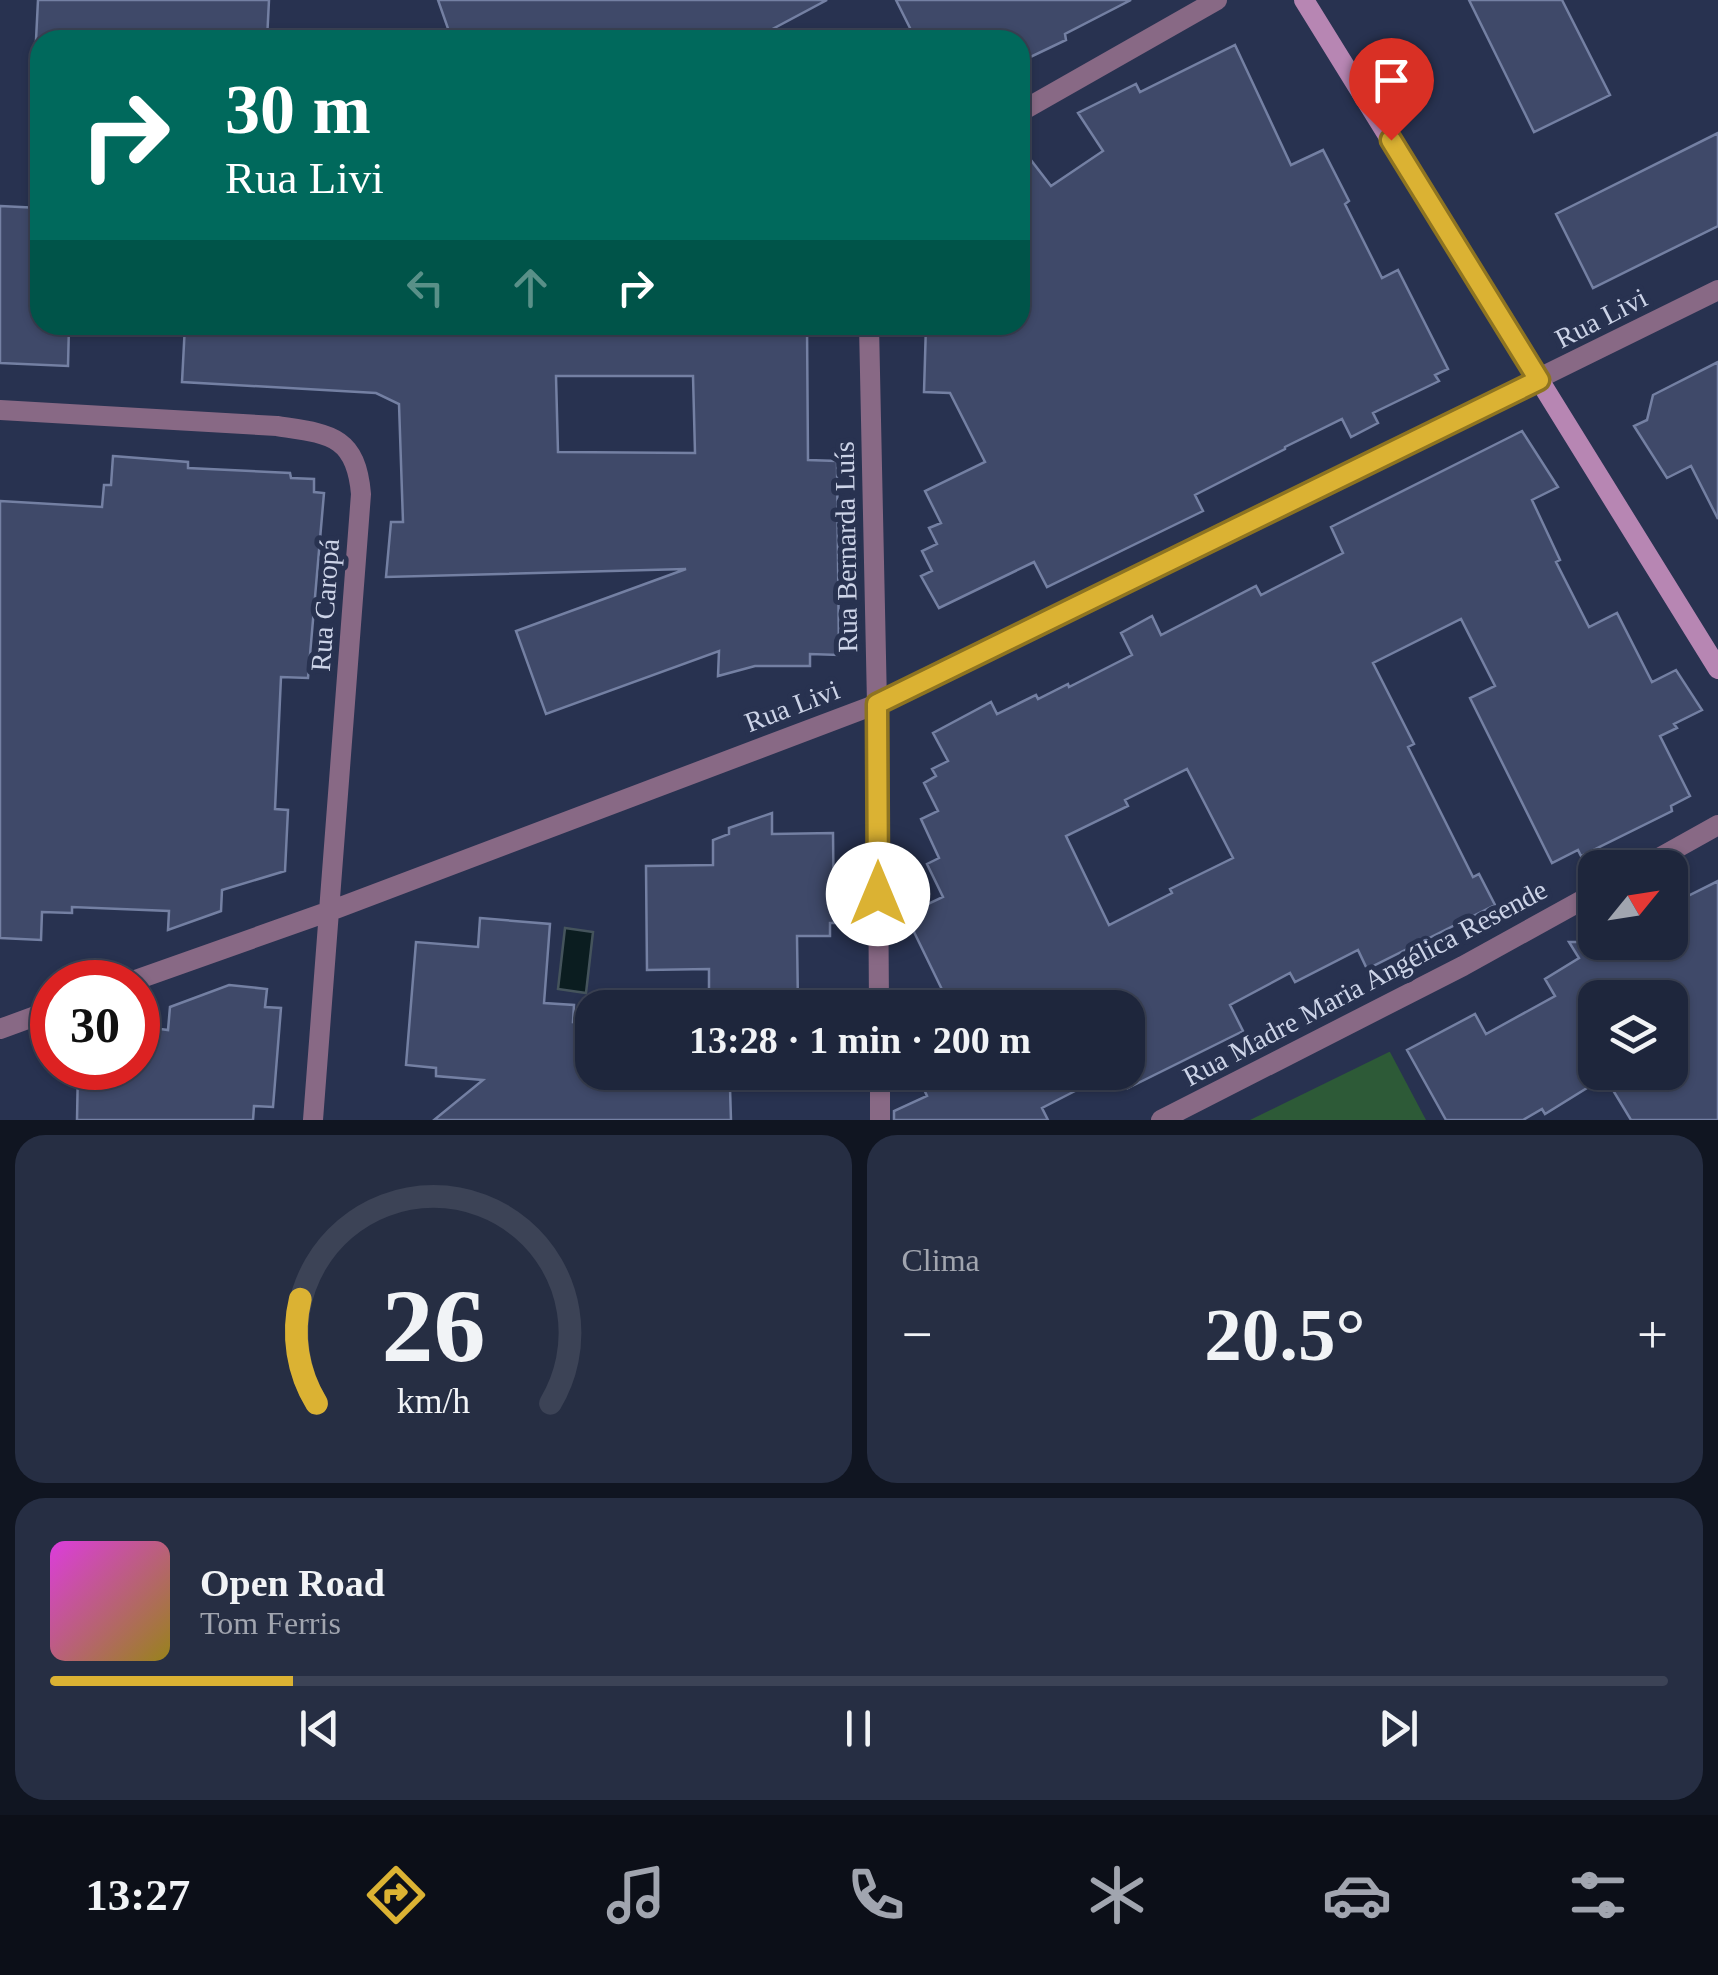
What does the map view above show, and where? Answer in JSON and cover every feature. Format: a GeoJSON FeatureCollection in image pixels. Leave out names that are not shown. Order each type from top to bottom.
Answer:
{"type":"FeatureCollection","features":[{"type":"Feature","properties":{"kind":"street"},"geometry":{"type":"LineString","coordinates":[[1030,106],[1217,0]]}},
{"type":"Feature","properties":{"kind":"street"},"geometry":{"type":"LineString","coordinates":[[1304,0],[1718,669]]}},
{"type":"Feature","properties":{"kind":"street","name":"Rua Livi"},"geometry":{"type":"LineString","coordinates":[[160,971],[877,704],[1718,290]]}},
{"type":"Feature","properties":{"kind":"street","name":"Rua Bernarda Luís"},"geometry":{"type":"LineString","coordinates":[[869,335],[879,990]]}},
{"type":"Feature","properties":{"kind":"street","name":"Rua Caropá"},"geometry":{"type":"LineString","coordinates":[[0,410],[277,426],[320,433],[342,443],[356,460],[361,494],[312,1120]]}},
{"type":"Feature","properties":{"kind":"street"},"geometry":{"type":"LineString","coordinates":[[1672,850],[1718,824]]}},
{"type":"Feature","properties":{"kind":"street","name":"Rua Madre Maria Angélica Resende"},"geometry":{"type":"LineString","coordinates":[[1160,1120],[1463,966],[1578,902]]}},
{"type":"Feature","properties":{"kind":"street"},"geometry":{"type":"LineString","coordinates":[[0,1029],[30,1018]]}},
{"type":"Feature","properties":{"kind":"street"},"geometry":{"type":"LineString","coordinates":[[880,1090],[880,1120]]}},
{"type":"Feature","properties":{"kind":"green space"},"geometry":{"type":"Polygon","coordinates":[[[1389,1052],[1426,1120],[1250,1120],[1389,1052]]]}},
{"type":"Feature","properties":{"kind":"shaded area"},"geometry":{"type":"Polygon","coordinates":[[[565,928],[593,932],[586,990],[558,989],[565,928]]]}},
{"type":"Feature","properties":{"kind":"building"},"geometry":{"type":"Polygon","coordinates":[[[38,0],[269,0],[268,30],[36,30],[38,0]]]}},
{"type":"Feature","properties":{"kind":"building"},"geometry":{"type":"Polygon","coordinates":[[[438,0],[827,0],[771,30],[448,30],[438,0]]]}},
{"type":"Feature","properties":{"kind":"building"},"geometry":{"type":"Polygon","coordinates":[[[896,0],[1131,0],[1030,57],[1030,30],[911,30],[896,0]]]}},
{"type":"Feature","properties":{"kind":"building"},"geometry":{"type":"Polygon","coordinates":[[[1469,0],[1562,0],[1610,95],[1534,132],[1469,0]]]}},
{"type":"Feature","properties":{"kind":"building"},"geometry":{"type":"Polygon","coordinates":[[[1235,45],[1291,165],[1323,150],[1382,278],[1398,270],[1448,369],[1435,375],[1439,381],[1373,413],[1378,423],[1351,437],[1342,419],[1285,447],[1195,495],[1203,511],[1047,587],[1034,562],[939,608],[921,576],[932,571],[922,551],[937,544],[929,528],[941,523],[925,491],[985,462],[950,393],[924,392],[926,335],[1030,335],[1030,159],[1051,186],[1103,151],[1078,113],[1136,84],[1140,92],[1235,45]]]}},
{"type":"Feature","properties":{"kind":"building"},"geometry":{"type":"Polygon","coordinates":[[[1718,133],[1718,226],[1593,288],[1556,214],[1718,133]]]}},
{"type":"Feature","properties":{"kind":"building"},"geometry":{"type":"Polygon","coordinates":[[[0,206],[30,208],[30,335],[69,335],[68,366],[0,363],[0,206]]]}},
{"type":"Feature","properties":{"kind":"building"},"geometry":{"type":"Polygon","coordinates":[[[184,335],[807,335],[808,460],[837,461],[839,655],[810,654],[810,666],[755,666],[718,676],[719,651],[546,714],[516,631],[686,569],[386,577],[391,522],[403,522],[399,404],[376,393],[182,382],[184,335]],[[556,376],[558,452],[695,453],[693,376],[556,376]]]}},
{"type":"Feature","properties":{"kind":"building"},"geometry":{"type":"Polygon","coordinates":[[[1718,362],[1718,519],[1691,466],[1667,478],[1634,426],[1647,420],[1653,395],[1718,362]]]}},
{"type":"Feature","properties":{"kind":"building"},"geometry":{"type":"Polygon","coordinates":[[[1522,431],[1558,487],[1532,500],[1560,560],[1556,562],[1589,627],[1617,613],[1652,682],[1676,670],[1702,710],[1660,736],[1690,796],[1671,806],[1672,811],[1593,850],[1578,850],[1552,863],[1470,698],[1495,686],[1461,619],[1373,663],[1414,744],[1408,747],[1473,877],[1479,874],[1495,905],[1367,969],[1358,950],[1295,982],[1290,973],[1230,1005],[1243,1031],[1145,1080],[1145,990],[942,990],[914,932],[913,911],[943,897],[927,864],[939,858],[921,819],[938,811],[924,783],[936,776],[932,769],[948,761],[933,733],[991,702],[997,714],[1036,695],[1038,699],[1068,684],[1069,687],[1132,655],[1121,633],[1152,616],[1161,635],[1256,586],[1261,595],[1343,553],[1331,527],[1522,431]],[[1187,769],[1125,800],[1128,806],[1066,836],[1109,925],[1172,893],[1170,889],[1233,858],[1187,769]]]}},
{"type":"Feature","properties":{"kind":"building"},"geometry":{"type":"Polygon","coordinates":[[[113,456],[188,462],[188,468],[290,473],[291,478],[314,479],[314,492],[324,493],[308,678],[281,677],[275,809],[288,810],[285,871],[222,890],[221,911],[168,930],[169,911],[72,907],[72,913],[42,912],[41,940],[0,938],[0,501],[102,507],[104,485],[111,485],[113,456]]]}},
{"type":"Feature","properties":{"kind":"building"},"geometry":{"type":"Polygon","coordinates":[[[772,813],[772,834],[833,833],[834,923],[830,923],[830,936],[797,936],[798,990],[709,990],[709,969],[647,970],[646,866],[713,865],[713,840],[729,834],[729,828],[772,813]]]}},
{"type":"Feature","properties":{"kind":"building"},"geometry":{"type":"Polygon","coordinates":[[[1718,881],[1718,1120],[1631,1120],[1613,1090],[1688,1090],[1688,980],[1578,980],[1578,1090],[1584,1090],[1545,1114],[1542,1109],[1523,1120],[1446,1120],[1407,1050],[1475,1014],[1486,1034],[1555,996],[1545,979],[1578,959],[1688,960],[1688,896],[1718,881]]]}},
{"type":"Feature","properties":{"kind":"building"},"geometry":{"type":"Polygon","coordinates":[[[480,918],[550,924],[544,1003],[574,1005],[575,1090],[730,1090],[731,1120],[434,1120],[483,1080],[436,1076],[436,1068],[406,1065],[416,942],[478,947],[480,918]]]}},
{"type":"Feature","properties":{"kind":"building"},"geometry":{"type":"Polygon","coordinates":[[[1569,942],[1578,942],[1578,956],[1569,942]]]}},
{"type":"Feature","properties":{"kind":"building"},"geometry":{"type":"Polygon","coordinates":[[[229,985],[267,989],[265,1007],[281,1008],[273,1107],[254,1106],[253,1120],[77,1120],[78,1090],[160,1090],[160,1029],[168,1030],[170,1007],[229,985]]]}},
{"type":"Feature","properties":{"kind":"building"},"geometry":{"type":"Polygon","coordinates":[[[924,1090],[1077,1090],[1042,1108],[1048,1120],[894,1120],[894,1111],[927,1096],[924,1090]]]}},
{"type":"Feature","properties":{"kind":"route"},"geometry":{"type":"LineString","coordinates":[[878,894],[877,704],[1539,380],[1391,140]]}}]}
